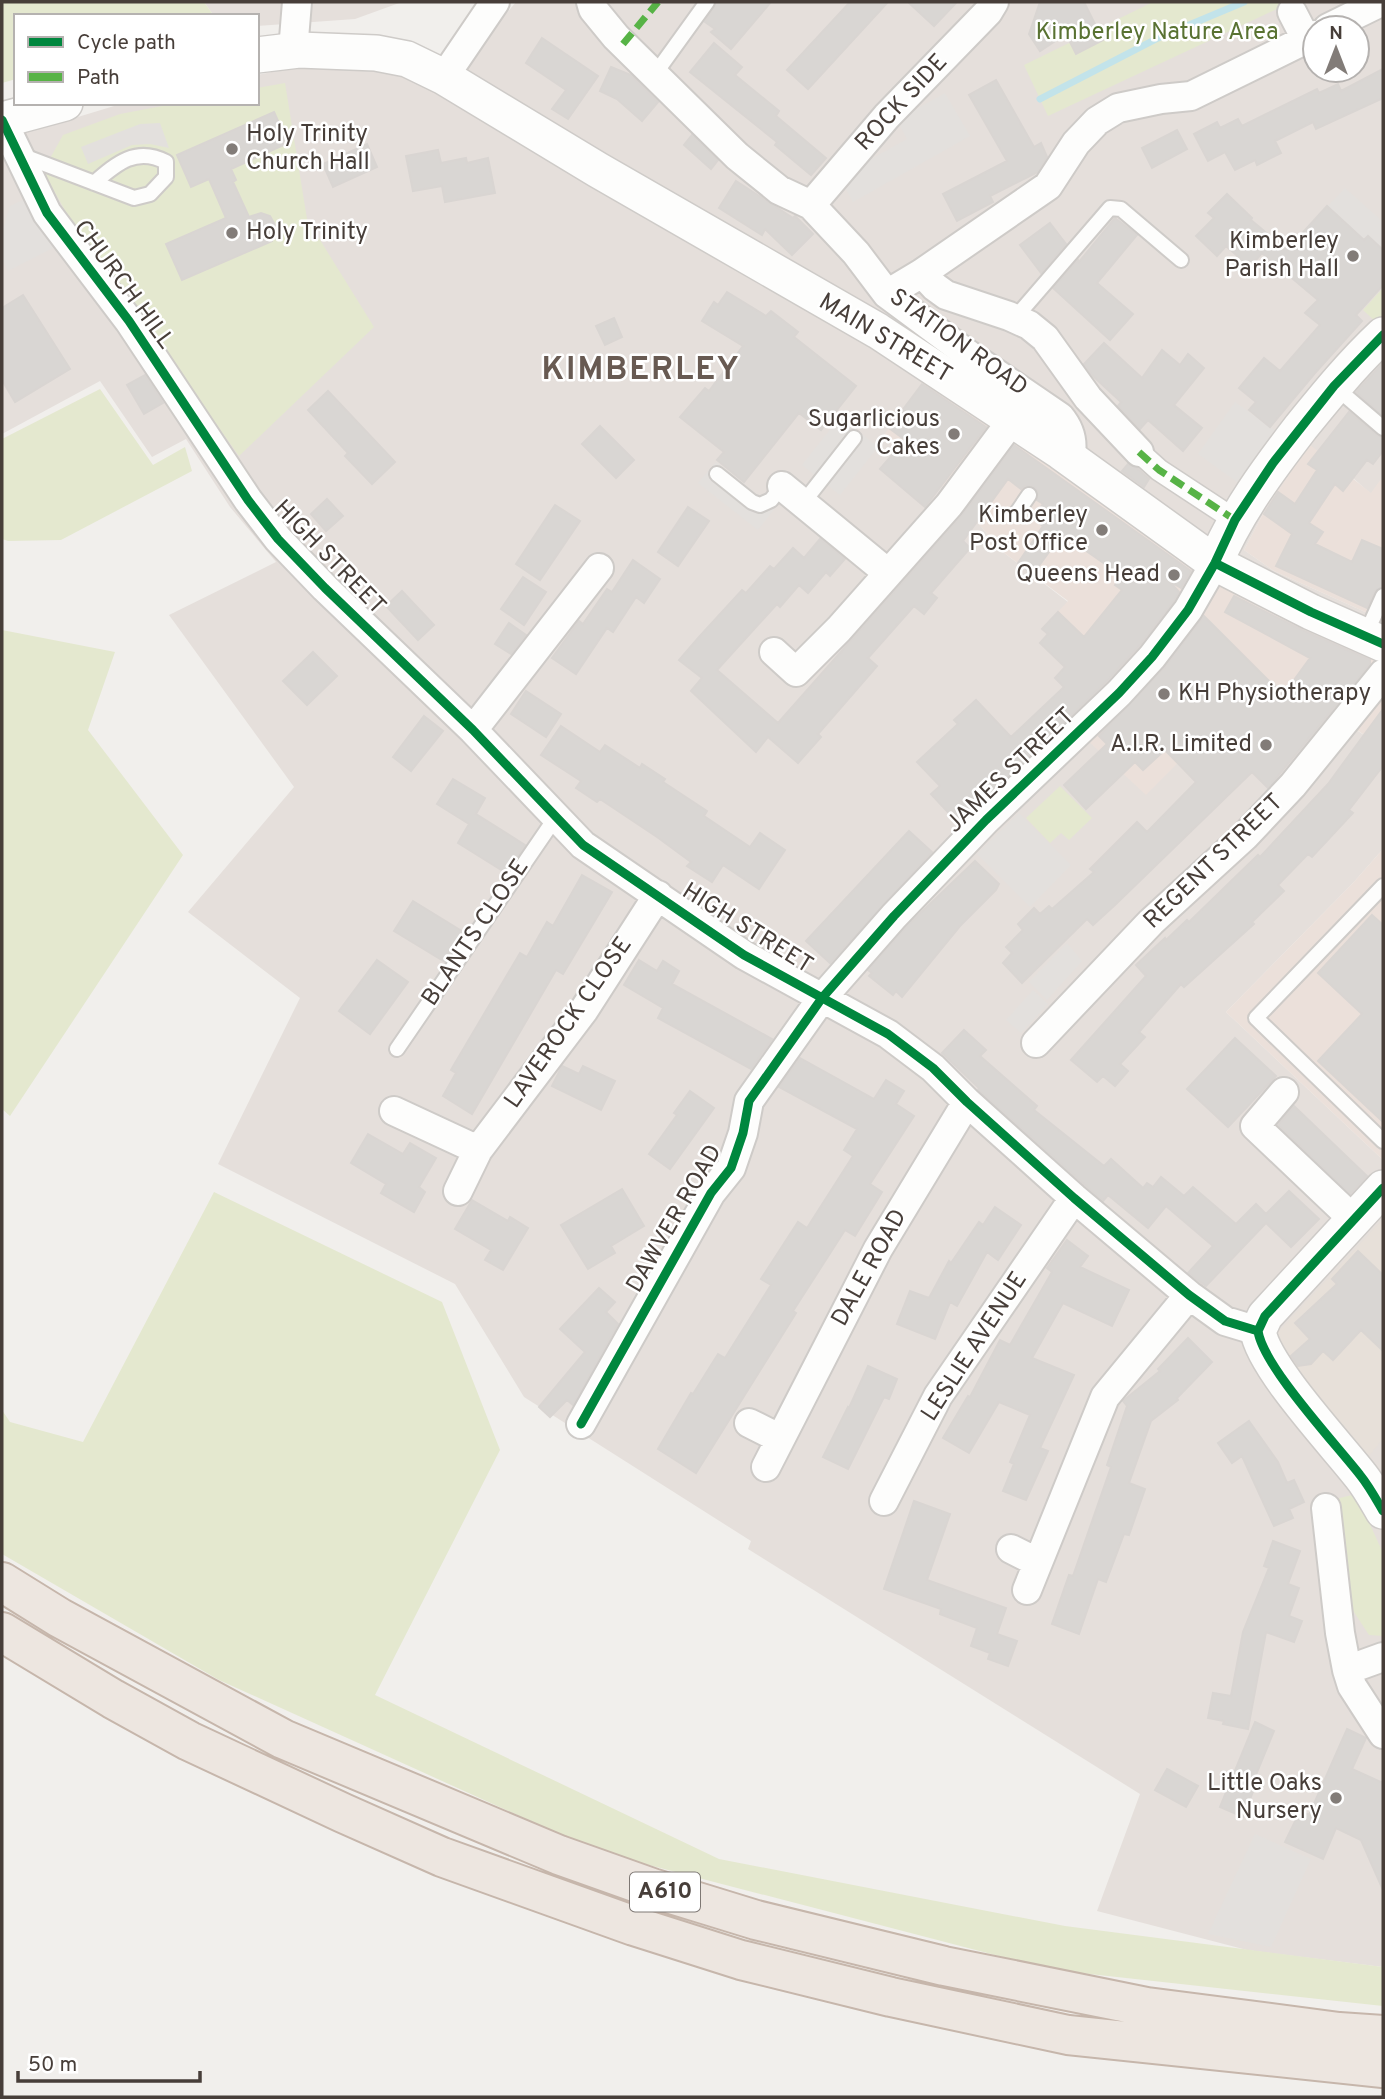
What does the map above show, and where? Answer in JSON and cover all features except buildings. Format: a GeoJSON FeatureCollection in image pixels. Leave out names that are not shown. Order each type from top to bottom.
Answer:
{"type":"FeatureCollection","features":[{"type":"Feature","properties":{"kind":"highway","name":"A610"},"geometry":{"type":"LineString","coordinates":[[2,1582],[60,1618],[283,1739],[559,1855],[652,1888],[755,1920],[944,1966],[1147,2007],[1339,2032],[1383,2035]]}},
{"type":"Feature","properties":{"kind":"highway","name":"A610"},"geometry":{"type":"LineString","coordinates":[[2,1632],[113,1699],[190,1741],[343,1813],[442,1857],[729,1957],[891,1997],[1068,2035],[1383,2068]]}},
{"type":"Feature","properties":{"kind":"street"},"geometry":{"type":"LineString","coordinates":[[293,51],[297,2]]}},
{"type":"Feature","properties":{"kind":"street"},"geometry":{"type":"LineString","coordinates":[[444,77],[495,2]]}},
{"type":"Feature","properties":{"kind":"street","name":"STATION ROAD"},"geometry":{"type":"LineString","coordinates":[[590,2],[616,37],[763,179],[811,205],[856,253],[887,294],[969,355],[1060,417],[1067,426],[1070,437],[1061,458]]}},
{"type":"Feature","properties":{"kind":"street","name":"ROCK SIDE"},"geometry":{"type":"LineString","coordinates":[[811,205],[887,116],[995,2]]}},
{"type":"Feature","properties":{"kind":"street"},"geometry":{"type":"LineString","coordinates":[[1357,14],[1381,2]]}},
{"type":"Feature","properties":{"kind":"street"},"geometry":{"type":"LineString","coordinates":[[1292,12],[1301,20]]}},
{"type":"Feature","properties":{"kind":"street"},"geometry":{"type":"LineString","coordinates":[[887,294],[1048,186],[1076,143],[1097,121],[1118,108],[1191,96],[1301,42]]}},
{"type":"Feature","properties":{"kind":"street","name":"MAIN STREET"},"geometry":{"type":"LineString","coordinates":[[259,55],[293,51],[376,52],[407,59],[444,77],[598,170],[878,331],[1013,419],[1061,458],[1215,563],[1311,612],[1374,640]]}},
{"type":"Feature","properties":{"kind":"street"},"geometry":{"type":"LineString","coordinates":[[2,120],[58,105]]}},
{"type":"Feature","properties":{"kind":"street","name":"CHURCH HILL"},"geometry":{"type":"LineString","coordinates":[[2,120],[47,213],[129,321],[248,500]]}},
{"type":"Feature","properties":{"kind":"street"},"geometry":{"type":"LineString","coordinates":[[922,273],[946,295],[1029,325],[1045,338],[1088,398],[1139,452],[1159,470],[1235,520]]}},
{"type":"Feature","properties":{"kind":"street"},"geometry":{"type":"LineString","coordinates":[[1215,563],[1235,520],[1273,463],[1334,386],[1383,335]]}},
{"type":"Feature","properties":{"kind":"street"},"geometry":{"type":"LineString","coordinates":[[774,652],[796,672],[839,629],[948,505],[1013,419]]}},
{"type":"Feature","properties":{"kind":"street"},"geometry":{"type":"LineString","coordinates":[[792,494],[888,573]]}},
{"type":"Feature","properties":{"kind":"street","name":"HIGH STREET"},"geometry":{"type":"LineString","coordinates":[[248,500],[278,539],[473,730],[583,845],[744,955],[888,1034],[933,1068],[1074,1198],[1189,1295],[1225,1321],[1258,1331]]}},
{"type":"Feature","properties":{"kind":"street","name":"JAMES STREET"},"geometry":{"type":"LineString","coordinates":[[822,998],[894,916],[986,820],[1152,657],[1188,610],[1215,563]]}},
{"type":"Feature","properties":{"kind":"street"},"geometry":{"type":"LineString","coordinates":[[473,730],[598,568]]}},
{"type":"Feature","properties":{"kind":"street","name":"REGENT STREET"},"geometry":{"type":"LineString","coordinates":[[1036,1043],[1151,922],[1283,796],[1383,674]]}},
{"type":"Feature","properties":{"kind":"street","name":"LAVEROCK CLOSE"},"geometry":{"type":"LineString","coordinates":[[458,1191],[478,1150],[584,1010],[657,895]]}},
{"type":"Feature","properties":{"kind":"street","name":"DAWVER ROAD"},"geometry":{"type":"LineString","coordinates":[[582,1424],[711,1193],[731,1168],[743,1133],[749,1101],[822,998]]}},
{"type":"Feature","properties":{"kind":"street"},"geometry":{"type":"LineString","coordinates":[[1284,1092],[1255,1126],[1354,1220]]}},
{"type":"Feature","properties":{"kind":"street","name":"DALE ROAD"},"geometry":{"type":"LineString","coordinates":[[766,1467],[878,1249],[967,1102]]}},
{"type":"Feature","properties":{"kind":"street"},"geometry":{"type":"LineString","coordinates":[[394,1111],[478,1150]]}},
{"type":"Feature","properties":{"kind":"street"},"geometry":{"type":"LineString","coordinates":[[1383,1188],[1265,1316],[1258,1331],[1263,1350],[1363,1478],[1383,1511]]}},
{"type":"Feature","properties":{"kind":"street","name":"LESLIE AVENUE"},"geometry":{"type":"LineString","coordinates":[[884,1501],[938,1396],[1074,1198]]}},
{"type":"Feature","properties":{"kind":"street"},"geometry":{"type":"LineString","coordinates":[[1027,1590],[1105,1397],[1189,1295]]}},
{"type":"Feature","properties":{"kind":"street"},"geometry":{"type":"LineString","coordinates":[[749,1423],[779,1438]]}},
{"type":"Feature","properties":{"kind":"street"},"geometry":{"type":"LineString","coordinates":[[1326,1507],[1347,1670],[1352,1686],[1383,1734]]}},
{"type":"Feature","properties":{"kind":"street"},"geometry":{"type":"LineString","coordinates":[[1011,1549],[1037,1562]]}},
{"type":"Feature","properties":{"kind":"street"},"geometry":{"type":"LineString","coordinates":[[1347,1670],[1383,1657]]}},
{"type":"Feature","properties":{"kind":"lane"},"geometry":{"type":"LineString","coordinates":[[655,74],[707,2]]}},
{"type":"Feature","properties":{"kind":"lane"},"geometry":{"type":"LineString","coordinates":[[19,155],[134,198],[150,194],[166,177],[166,162],[153,155],[136,156],[118,162],[94,183]]}},
{"type":"Feature","properties":{"kind":"lane"},"geometry":{"type":"LineString","coordinates":[[1015,318],[1110,208],[1121,209],[1181,260]]}},
{"type":"Feature","properties":{"kind":"lane"},"geometry":{"type":"LineString","coordinates":[[1334,386],[1383,428]]}},
{"type":"Feature","properties":{"kind":"lane"},"geometry":{"type":"LineString","coordinates":[[717,474],[752,502],[760,505],[792,494],[854,438]]}},
{"type":"Feature","properties":{"kind":"lane"},"geometry":{"type":"LineString","coordinates":[[1016,514],[1029,495]]}},
{"type":"Feature","properties":{"kind":"lane"},"geometry":{"type":"LineString","coordinates":[[1374,640],[1383,596]]}},
{"type":"Feature","properties":{"kind":"lane","name":"BLANTS CLOSE"},"geometry":{"type":"LineString","coordinates":[[397,1049],[556,817]]}},
{"type":"Feature","properties":{"kind":"lane"},"geometry":{"type":"LineString","coordinates":[[1383,886],[1256,1018],[1383,1141]]}},
{"type":"Feature","properties":{"kind":"shaded area"},"geometry":{"type":"Polygon","coordinates":[[[204,2],[402,2],[355,19],[259,26],[259,14],[213,14],[204,2]]]}},
{"type":"Feature","properties":{"kind":"shaded area"},"geometry":{"type":"Polygon","coordinates":[[[516,2],[1383,2],[1383,481],[1381,480],[1371,494],[1353,478],[1283,484],[1244,550],[1274,571],[1383,620],[1383,653],[929,374],[889,428],[946,489],[961,510],[977,522],[1003,552],[1068,602],[1085,664],[1108,687],[1264,676],[1333,714],[1383,748],[1383,849],[1226,1012],[1383,1160],[1383,1967],[1247,1950],[1097,1911],[1140,1794],[748,1549],[751,1541],[524,1397],[455,1284],[218,1164],[300,998],[188,912],[294,787],[169,615],[276,562],[230,507],[186,439],[152,457],[100,381],[2,434],[2,140],[117,105],[259,105],[259,75],[306,65],[363,69],[407,78],[439,93],[516,2]]]}},
{"type":"Feature","properties":{"kind":"shaded area"},"geometry":{"type":"Polygon","coordinates":[[[945,93],[970,136],[853,202],[839,177],[907,139],[897,120],[945,93]]]}},
{"type":"Feature","properties":{"kind":"shaded area"},"geometry":{"type":"Polygon","coordinates":[[[160,123],[169,148],[150,144],[132,145],[88,164],[81,147],[140,124],[160,123]]]}},
{"type":"Feature","properties":{"kind":"shaded area"},"geometry":{"type":"Polygon","coordinates":[[[1345,188],[1383,222],[1383,250],[1369,236],[1364,240],[1327,207],[1345,188]]]}},
{"type":"Feature","properties":{"kind":"shaded area"},"geometry":{"type":"Polygon","coordinates":[[[25,199],[53,248],[8,271],[2,259],[2,233],[10,206],[25,199]]]}},
{"type":"Feature","properties":{"kind":"shaded area"},"geometry":{"type":"Polygon","coordinates":[[[930,374],[1383,653],[1383,748],[1334,714],[1329,720],[1264,676],[1146,795],[1086,739],[1108,687],[1042,629],[1068,601],[1003,552],[977,522],[960,510],[946,489],[883,436],[930,374]]]}},
{"type":"Feature","properties":{"kind":"shaded area"},"geometry":{"type":"Polygon","coordinates":[[[1235,402],[1275,430],[1237,482],[1198,454],[1235,402]]]}},
{"type":"Feature","properties":{"kind":"shaded area"},"geometry":{"type":"Polygon","coordinates":[[[840,417],[878,447],[840,495],[802,465],[840,417]]]}},
{"type":"Feature","properties":{"kind":"shaded area"},"geometry":{"type":"Polygon","coordinates":[[[1309,444],[1371,493],[1381,479],[1383,481],[1383,620],[1274,571],[1244,550],[1263,514],[1309,444]]]}},
{"type":"Feature","properties":{"kind":"shaded area"},"geometry":{"type":"Polygon","coordinates":[[[716,462],[775,508],[758,530],[698,483],[716,462]]]}},
{"type":"Feature","properties":{"kind":"shaded area"},"geometry":{"type":"Polygon","coordinates":[[[1019,813],[1071,865],[1030,907],[977,854],[1019,813]]]}},
{"type":"Feature","properties":{"kind":"shaded area"},"geometry":{"type":"Polygon","coordinates":[[[1383,849],[1383,1160],[1226,1012],[1383,849]]]}},
{"type":"Feature","properties":{"kind":"shaded area"},"geometry":{"type":"Polygon","coordinates":[[[1067,943],[1082,961],[1047,1000],[1029,982],[1067,943]]]}},
{"type":"Feature","properties":{"kind":"shaded area"},"geometry":{"type":"Polygon","coordinates":[[[1033,990],[1048,1004],[1021,1033],[1006,1020],[1033,990]]]}},
{"type":"Feature","properties":{"kind":"shaded area"},"geometry":{"type":"Polygon","coordinates":[[[1383,1219],[1383,1439],[1368,1457],[1314,1397],[1276,1334],[1383,1219]]]}},
{"type":"Feature","properties":{"kind":"shaded area"},"geometry":{"type":"Polygon","coordinates":[[[1255,1834],[1311,1859],[1271,1947],[1208,1934],[1255,1834]]]}},
{"type":"Feature","properties":{"kind":"green space"},"geometry":{"type":"Polygon","coordinates":[[[2,2],[204,2],[213,14],[14,14],[14,80],[2,83],[2,2]]]}},
{"type":"Feature","properties":{"kind":"green space","name":"Kimberley Nature Area"},"geometry":{"type":"Polygon","coordinates":[[[1153,2],[1292,2],[1048,116],[1024,65],[1153,2]]]}},
{"type":"Feature","properties":{"kind":"green space"},"geometry":{"type":"Polygon","coordinates":[[[285,83],[307,219],[374,327],[239,456],[72,223],[43,171],[63,135],[120,114],[167,105],[259,105],[259,88],[285,83]]]}},
{"type":"Feature","properties":{"kind":"green space"},"geometry":{"type":"Polygon","coordinates":[[[1383,288],[1383,315],[1376,322],[1363,310],[1383,288]]]}},
{"type":"Feature","properties":{"kind":"green space"},"geometry":{"type":"Polygon","coordinates":[[[100,389],[153,465],[185,447],[192,471],[61,540],[2,539],[2,439],[100,389]]]}},
{"type":"Feature","properties":{"kind":"green space"},"geometry":{"type":"Polygon","coordinates":[[[2,630],[115,652],[88,730],[183,855],[10,1116],[2,1109],[2,630]]]}},
{"type":"Feature","properties":{"kind":"green space"},"geometry":{"type":"Polygon","coordinates":[[[1060,786],[1092,818],[1069,840],[1061,833],[1050,843],[1026,818],[1060,786]]]}},
{"type":"Feature","properties":{"kind":"green space"},"geometry":{"type":"Polygon","coordinates":[[[214,1192],[442,1302],[500,1450],[375,1695],[719,1859],[1065,1926],[1383,1967],[1383,2006],[1053,1970],[599,1852],[219,1680],[2,1554],[2,1410],[10,1422],[83,1442],[214,1192]]]}},
{"type":"Feature","properties":{"kind":"green space"},"geometry":{"type":"Polygon","coordinates":[[[1356,1494],[1383,1553],[1383,1636],[1369,1635],[1350,1606],[1336,1499],[1356,1494]]]}},
{"type":"Feature","properties":{"kind":"waterway"},"geometry":{"type":"LineString","coordinates":[[1040,99],[1158,38],[1244,2]]}},
{"type":"Feature","properties":{"kind":"marked path"},"geometry":{"type":"LineString","coordinates":[[623,44],[658,2]]}},
{"type":"Feature","properties":{"kind":"marked path"},"geometry":{"type":"LineString","coordinates":[[1139,452],[1159,470],[1235,520]]}},
{"type":"Feature","properties":{"kind":"cycle path"},"geometry":{"type":"LineString","coordinates":[[2,120],[47,213],[129,321],[248,500],[278,539],[325,588],[473,730],[583,845],[744,955],[888,1034],[933,1068],[1074,1198],[1189,1295],[1225,1321],[1258,1331]]}},
{"type":"Feature","properties":{"kind":"cycle path"},"geometry":{"type":"LineString","coordinates":[[581,1424],[711,1193],[731,1168],[743,1133],[749,1101],[822,998],[894,916],[986,820],[1119,693],[1152,657],[1188,610],[1215,563],[1235,520],[1273,463],[1334,386],[1383,335]]}},
{"type":"Feature","properties":{"kind":"cycle path"},"geometry":{"type":"LineString","coordinates":[[1215,563],[1311,612],[1383,644]]}},
{"type":"Feature","properties":{"kind":"cycle path"},"geometry":{"type":"LineString","coordinates":[[1258,1331],[1265,1316],[1383,1188]]}},
{"type":"Feature","properties":{"kind":"cycle path"},"geometry":{"type":"LineString","coordinates":[[1258,1331],[1263,1346],[1286,1384],[1363,1479],[1383,1511]]}},
{"type":"Feature","properties":{"kind":"place","name":"Holy Trinity Church Hall"},"geometry":{"type":"Point","coordinates":[232,149]}},
{"type":"Feature","properties":{"kind":"place","name":"Holy Trinity"},"geometry":{"type":"Point","coordinates":[232,233]}},
{"type":"Feature","properties":{"kind":"place","name":"Kimberley Parish Hall"},"geometry":{"type":"Point","coordinates":[1353,256]}},
{"type":"Feature","properties":{"kind":"place","name":"Sugarlicious Cakes"},"geometry":{"type":"Point","coordinates":[954,434]}},
{"type":"Feature","properties":{"kind":"place","name":"Kimberley Post Office"},"geometry":{"type":"Point","coordinates":[1102,530]}},
{"type":"Feature","properties":{"kind":"place","name":"Queens Head"},"geometry":{"type":"Point","coordinates":[1174,575]}},
{"type":"Feature","properties":{"kind":"place","name":"KH Physiotherapy"},"geometry":{"type":"Point","coordinates":[1164,694]}},
{"type":"Feature","properties":{"kind":"place","name":"A.I.R. Limited"},"geometry":{"type":"Point","coordinates":[1266,745]}},
{"type":"Feature","properties":{"kind":"place","name":"Little Oaks Nursery"},"geometry":{"type":"Point","coordinates":[1336,1798]}},
{"type":"Feature","properties":{"kind":"district","name":"KIMBERLEY"},"geometry":{"type":"Point","coordinates":[641,371]}}]}
